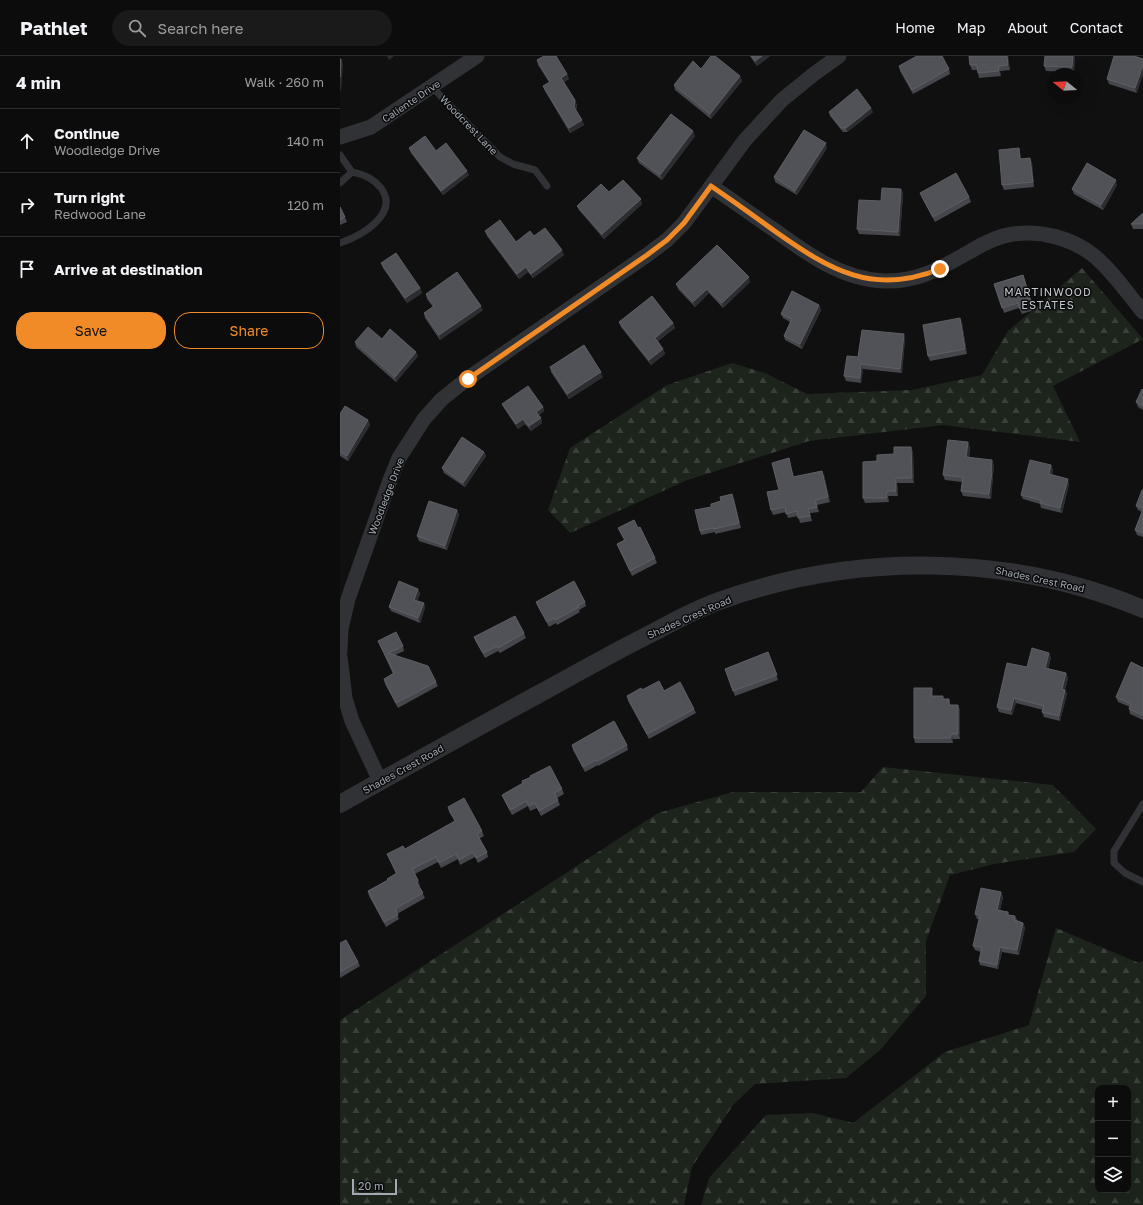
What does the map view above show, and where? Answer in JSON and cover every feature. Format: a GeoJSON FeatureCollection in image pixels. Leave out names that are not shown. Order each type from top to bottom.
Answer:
{"type":"FeatureCollection","features":[{"type":"Feature","properties":{"kind":"street","name":"Caliente Drive"},"geometry":{"type":"LineString","coordinates":[[340,137],[371,127],[477,56]]}},
{"type":"Feature","properties":{"kind":"street","name":"Woodledge Drive"},"geometry":{"type":"LineString","coordinates":[[340,651],[341,629],[348,599],[387,487],[399,458],[424,418],[442,399],[468,379],[667,240],[684,223],[745,140],[782,100],[839,56]]}},
{"type":"Feature","properties":{"kind":"street"},"geometry":{"type":"LineString","coordinates":[[711,186],[811,256],[844,272],[869,279],[884,281],[924,276],[940,269],[981,245],[997,238],[1013,234],[1035,233],[1059,238],[1077,244],[1094,256],[1106,267],[1143,312]]}},
{"type":"Feature","properties":{"kind":"street","name":"Shades Crest Road"},"geometry":{"type":"LineString","coordinates":[[340,804],[616,651],[685,616],[717,602],[744,593],[800,578],[847,570],[896,566],[970,567],[1004,571],[1054,580],[1106,595],[1143,609]]}},
{"type":"Feature","properties":{"kind":"street"},"geometry":{"type":"LineString","coordinates":[[340,657],[345,698],[352,721],[380,782]]}},
{"type":"Feature","properties":{"kind":"lane","name":"Woodcrest Lane"},"geometry":{"type":"LineString","coordinates":[[432,87],[500,157],[514,164],[534,170],[547,186]]}},
{"type":"Feature","properties":{"kind":"lane"},"geometry":{"type":"LineString","coordinates":[[340,155],[352,172],[366,175],[378,184],[384,192],[386,201],[385,209],[379,220],[362,234],[340,243]]}},
{"type":"Feature","properties":{"kind":"lane"},"geometry":{"type":"LineString","coordinates":[[340,183],[352,172]]}},
{"type":"Feature","properties":{"kind":"lane"},"geometry":{"type":"LineString","coordinates":[[1143,804],[1114,851],[1114,864],[1125,873],[1143,882]]}},
{"type":"Feature","properties":{"kind":"green space"},"geometry":{"type":"Polygon","coordinates":[[[1082,268],[1143,339],[1053,386],[1080,442],[943,425],[809,441],[685,481],[570,533],[548,510],[570,448],[667,385],[732,363],[765,373],[807,394],[911,390],[982,375],[1008,331],[1082,268]]]}},
{"type":"Feature","properties":{"kind":"green space"},"geometry":{"type":"Polygon","coordinates":[[[883,767],[1053,785],[1096,829],[1074,852],[994,864],[950,875],[926,941],[926,996],[880,1050],[846,1078],[755,1084],[733,1105],[692,1167],[684,1205],[340,1205],[340,1020],[658,813],[733,792],[861,792],[883,767]]]}},
{"type":"Feature","properties":{"kind":"green space"},"geometry":{"type":"Polygon","coordinates":[[[1056,928],[1139,963],[1143,961],[1143,1205],[701,1205],[709,1178],[766,1115],[813,1113],[853,1123],[945,1052],[1029,1025],[1056,928]]]}},
{"type":"Feature","properties":{"kind":"building"},"geometry":{"type":"Polygon","coordinates":[[[544,56],[556,56],[567,74],[561,78],[575,100],[574,107],[582,120],[569,128],[543,86],[550,82],[537,60],[544,56]]]}},
{"type":"Feature","properties":{"kind":"building"},"geometry":{"type":"Polygon","coordinates":[[[711,56],[715,56],[740,76],[710,114],[674,85],[693,61],[701,69],[711,56]]]}},
{"type":"Feature","properties":{"kind":"building"},"geometry":{"type":"Polygon","coordinates":[[[751,56],[762,56],[755,61],[751,56]]]}},
{"type":"Feature","properties":{"kind":"building"},"geometry":{"type":"Polygon","coordinates":[[[917,56],[942,56],[949,69],[912,90],[899,66],[917,56]]]}},
{"type":"Feature","properties":{"kind":"building"},"geometry":{"type":"Polygon","coordinates":[[[969,56],[1007,56],[1008,65],[999,66],[999,71],[978,73],[977,65],[970,65],[969,56]]]}},
{"type":"Feature","properties":{"kind":"building"},"geometry":{"type":"Polygon","coordinates":[[[1045,56],[1073,56],[1072,67],[1044,66],[1045,56]]]}},
{"type":"Feature","properties":{"kind":"building"},"geometry":{"type":"Polygon","coordinates":[[[1114,56],[1134,56],[1143,59],[1143,65],[1135,88],[1107,79],[1114,56]]]}},
{"type":"Feature","properties":{"kind":"building"},"geometry":{"type":"Polygon","coordinates":[[[857,89],[871,108],[846,128],[841,128],[829,112],[857,89]]]}},
{"type":"Feature","properties":{"kind":"building"},"geometry":{"type":"Polygon","coordinates":[[[671,114],[693,131],[660,175],[637,158],[671,114]]]}},
{"type":"Feature","properties":{"kind":"building"},"geometry":{"type":"Polygon","coordinates":[[[804,130],[826,143],[795,191],[774,177],[804,130]]]}},
{"type":"Feature","properties":{"kind":"building"},"geometry":{"type":"Polygon","coordinates":[[[425,136],[436,151],[446,143],[467,171],[441,191],[409,148],[425,136]]]}},
{"type":"Feature","properties":{"kind":"building"},"geometry":{"type":"Polygon","coordinates":[[[1019,148],[1020,159],[1030,158],[1033,182],[1002,185],[999,150],[1019,148]]]}},
{"type":"Feature","properties":{"kind":"building"},"geometry":{"type":"Polygon","coordinates":[[[1087,163],[1116,180],[1101,205],[1072,189],[1087,163]]]}},
{"type":"Feature","properties":{"kind":"building"},"geometry":{"type":"Polygon","coordinates":[[[956,173],[969,197],[933,217],[920,193],[956,173]]]}},
{"type":"Feature","properties":{"kind":"building"},"geometry":{"type":"Polygon","coordinates":[[[623,180],[641,199],[602,234],[577,206],[601,184],[609,192],[623,180]]]}},
{"type":"Feature","properties":{"kind":"building"},"geometry":{"type":"Polygon","coordinates":[[[882,188],[901,189],[898,232],[857,229],[859,200],[881,201],[882,188]]]}},
{"type":"Feature","properties":{"kind":"building"},"geometry":{"type":"Polygon","coordinates":[[[340,207],[345,217],[340,220],[340,207]]]}},
{"type":"Feature","properties":{"kind":"building"},"geometry":{"type":"Polygon","coordinates":[[[1143,213],[1143,224],[1131,224],[1143,213]]]}},
{"type":"Feature","properties":{"kind":"building"},"geometry":{"type":"Polygon","coordinates":[[[500,220],[516,242],[530,231],[534,236],[545,228],[562,250],[531,274],[526,267],[517,274],[485,231],[500,220]]]}},
{"type":"Feature","properties":{"kind":"building"},"geometry":{"type":"Polygon","coordinates":[[[717,245],[749,277],[722,303],[707,289],[693,302],[676,284],[717,245]]]}},
{"type":"Feature","properties":{"kind":"building"},"geometry":{"type":"Polygon","coordinates":[[[396,253],[420,288],[405,298],[381,263],[396,253]]]}},
{"type":"Feature","properties":{"kind":"building"},"geometry":{"type":"Polygon","coordinates":[[[457,272],[481,306],[439,335],[424,313],[434,306],[426,294],[457,272]]]}},
{"type":"Feature","properties":{"kind":"building"},"geometry":{"type":"Polygon","coordinates":[[[1023,275],[1032,305],[1020,309],[1018,303],[1002,308],[994,284],[1023,275]]]}},
{"type":"Feature","properties":{"kind":"building"},"geometry":{"type":"Polygon","coordinates":[[[792,291],[819,305],[800,344],[784,336],[792,319],[781,314],[792,291]]]}},
{"type":"Feature","properties":{"kind":"building"},"geometry":{"type":"Polygon","coordinates":[[[652,296],[673,323],[655,338],[663,349],[649,360],[619,322],[652,296]]]}},
{"type":"Feature","properties":{"kind":"building"},"geometry":{"type":"Polygon","coordinates":[[[960,318],[965,349],[928,356],[923,325],[960,318]]]}},
{"type":"Feature","properties":{"kind":"building"},"geometry":{"type":"Polygon","coordinates":[[[368,327],[382,339],[390,329],[416,352],[395,377],[355,342],[368,327]]]}},
{"type":"Feature","properties":{"kind":"building"},"geometry":{"type":"Polygon","coordinates":[[[862,330],[904,334],[900,369],[861,364],[860,378],[844,376],[847,356],[858,357],[862,330]]]}},
{"type":"Feature","properties":{"kind":"building"},"geometry":{"type":"Polygon","coordinates":[[[584,345],[601,372],[567,394],[550,367],[584,345]]]}},
{"type":"Feature","properties":{"kind":"building"},"geometry":{"type":"Polygon","coordinates":[[[528,386],[543,407],[536,412],[541,418],[529,426],[523,419],[516,424],[502,404],[528,386]]]}},
{"type":"Feature","properties":{"kind":"building"},"geometry":{"type":"Polygon","coordinates":[[[1142,389],[1143,390],[1143,406],[1136,402],[1142,389]]]}},
{"type":"Feature","properties":{"kind":"building"},"geometry":{"type":"Polygon","coordinates":[[[345,406],[368,420],[347,456],[340,452],[340,414],[345,406]]]}},
{"type":"Feature","properties":{"kind":"building"},"geometry":{"type":"Polygon","coordinates":[[[462,437],[484,452],[463,483],[442,468],[462,437]]]}},
{"type":"Feature","properties":{"kind":"building"},"geometry":{"type":"Polygon","coordinates":[[[948,440],[968,442],[966,457],[992,460],[989,494],[961,491],[963,477],[943,475],[948,440]]]}},
{"type":"Feature","properties":{"kind":"building"},"geometry":{"type":"Polygon","coordinates":[[[894,447],[911,447],[912,478],[896,478],[896,491],[887,491],[887,498],[863,498],[863,462],[877,461],[877,455],[894,454],[894,447]]]}},
{"type":"Feature","properties":{"kind":"building"},"geometry":{"type":"Polygon","coordinates":[[[789,458],[793,477],[822,471],[828,497],[815,500],[817,507],[808,509],[810,516],[798,518],[797,511],[786,514],[785,507],[771,510],[767,492],[779,490],[772,463],[789,458]]]}},
{"type":"Feature","properties":{"kind":"building"},"geometry":{"type":"Polygon","coordinates":[[[1030,460],[1051,465],[1049,474],[1068,479],[1060,508],[1040,503],[1041,500],[1021,495],[1030,460]]]}},
{"type":"Feature","properties":{"kind":"building"},"geometry":{"type":"Polygon","coordinates":[[[1143,490],[1143,508],[1136,506],[1143,490]]]}},
{"type":"Feature","properties":{"kind":"building"},"geometry":{"type":"Polygon","coordinates":[[[732,494],[739,523],[700,531],[695,510],[711,507],[711,504],[721,501],[720,497],[732,494]]]}},
{"type":"Feature","properties":{"kind":"building"},"geometry":{"type":"Polygon","coordinates":[[[429,501],[457,510],[445,546],[417,536],[429,501]]]}},
{"type":"Feature","properties":{"kind":"building"},"geometry":{"type":"Polygon","coordinates":[[[1143,509],[1143,533],[1135,530],[1143,509]]]}},
{"type":"Feature","properties":{"kind":"building"},"geometry":{"type":"Polygon","coordinates":[[[634,520],[638,528],[640,527],[655,558],[630,571],[617,544],[625,540],[618,528],[634,520]]]}},
{"type":"Feature","properties":{"kind":"building"},"geometry":{"type":"Polygon","coordinates":[[[399,581],[418,589],[414,600],[424,603],[418,618],[389,607],[399,581]]]}},
{"type":"Feature","properties":{"kind":"building"},"geometry":{"type":"Polygon","coordinates":[[[574,581],[585,602],[577,606],[579,607],[555,620],[554,618],[547,622],[536,602],[574,581]]]}},
{"type":"Feature","properties":{"kind":"building"},"geometry":{"type":"Polygon","coordinates":[[[515,616],[524,633],[498,648],[497,646],[483,653],[474,637],[515,616]]]}},
{"type":"Feature","properties":{"kind":"building"},"geometry":{"type":"Polygon","coordinates":[[[396,632],[403,646],[388,653],[428,666],[436,682],[396,703],[384,679],[394,673],[378,641],[396,632]]]}},
{"type":"Feature","properties":{"kind":"building"},"geometry":{"type":"Polygon","coordinates":[[[1032,648],[1049,653],[1045,668],[1066,673],[1062,689],[1065,690],[1059,716],[1042,712],[1044,706],[1014,698],[1011,710],[997,707],[1007,663],[1027,667],[1032,648]]]}},
{"type":"Feature","properties":{"kind":"building"},"geometry":{"type":"Polygon","coordinates":[[[768,652],[777,675],[733,691],[725,669],[768,652]]]}},
{"type":"Feature","properties":{"kind":"building"},"geometry":{"type":"Polygon","coordinates":[[[1131,662],[1143,668],[1142,715],[1129,709],[1131,704],[1116,697],[1131,662]]]}},
{"type":"Feature","properties":{"kind":"building"},"geometry":{"type":"Polygon","coordinates":[[[659,681],[664,691],[680,682],[694,709],[647,734],[627,696],[641,688],[642,690],[659,681]]]}},
{"type":"Feature","properties":{"kind":"building"},"geometry":{"type":"Polygon","coordinates":[[[914,688],[932,688],[931,696],[943,696],[943,699],[949,699],[949,705],[958,705],[958,734],[951,734],[951,738],[914,738],[914,688]]]}},
{"type":"Feature","properties":{"kind":"building"},"geometry":{"type":"Polygon","coordinates":[[[614,721],[627,745],[583,767],[572,745],[614,721]]]}},
{"type":"Feature","properties":{"kind":"building"},"geometry":{"type":"Polygon","coordinates":[[[550,766],[562,789],[554,793],[558,800],[539,811],[535,803],[529,806],[526,801],[510,810],[502,795],[523,783],[522,781],[531,777],[530,776],[550,766]]]}},
{"type":"Feature","properties":{"kind":"building"},"geometry":{"type":"Polygon","coordinates":[[[464,798],[482,831],[477,834],[487,852],[476,858],[473,852],[459,860],[456,854],[439,863],[436,857],[412,869],[418,880],[417,883],[423,893],[395,909],[398,915],[384,922],[368,891],[388,880],[387,879],[397,873],[387,854],[403,846],[405,849],[455,821],[448,807],[464,798]]]}},
{"type":"Feature","properties":{"kind":"building"},"geometry":{"type":"Polygon","coordinates":[[[981,888],[1001,892],[997,910],[1008,912],[1008,915],[1015,916],[1014,920],[1023,923],[1017,950],[1000,947],[997,965],[979,961],[982,947],[973,946],[980,915],[975,914],[981,888]]]}},
{"type":"Feature","properties":{"kind":"building"},"geometry":{"type":"Polygon","coordinates":[[[346,940],[358,962],[340,972],[340,943],[346,940]]]}},
{"type":"Feature","properties":{"kind":"district","name":"MARTINWOOD ESTATES"},"geometry":{"type":"Point","coordinates":[1048,297]}},
{"type":"Feature","properties":{"kind":"route"},"geometry":{"type":"LineString","coordinates":[[468,379],[667,240],[684,223],[711,186],[811,256],[844,272],[862,278],[884,281],[904,280],[924,276],[940,269]]}}]}
